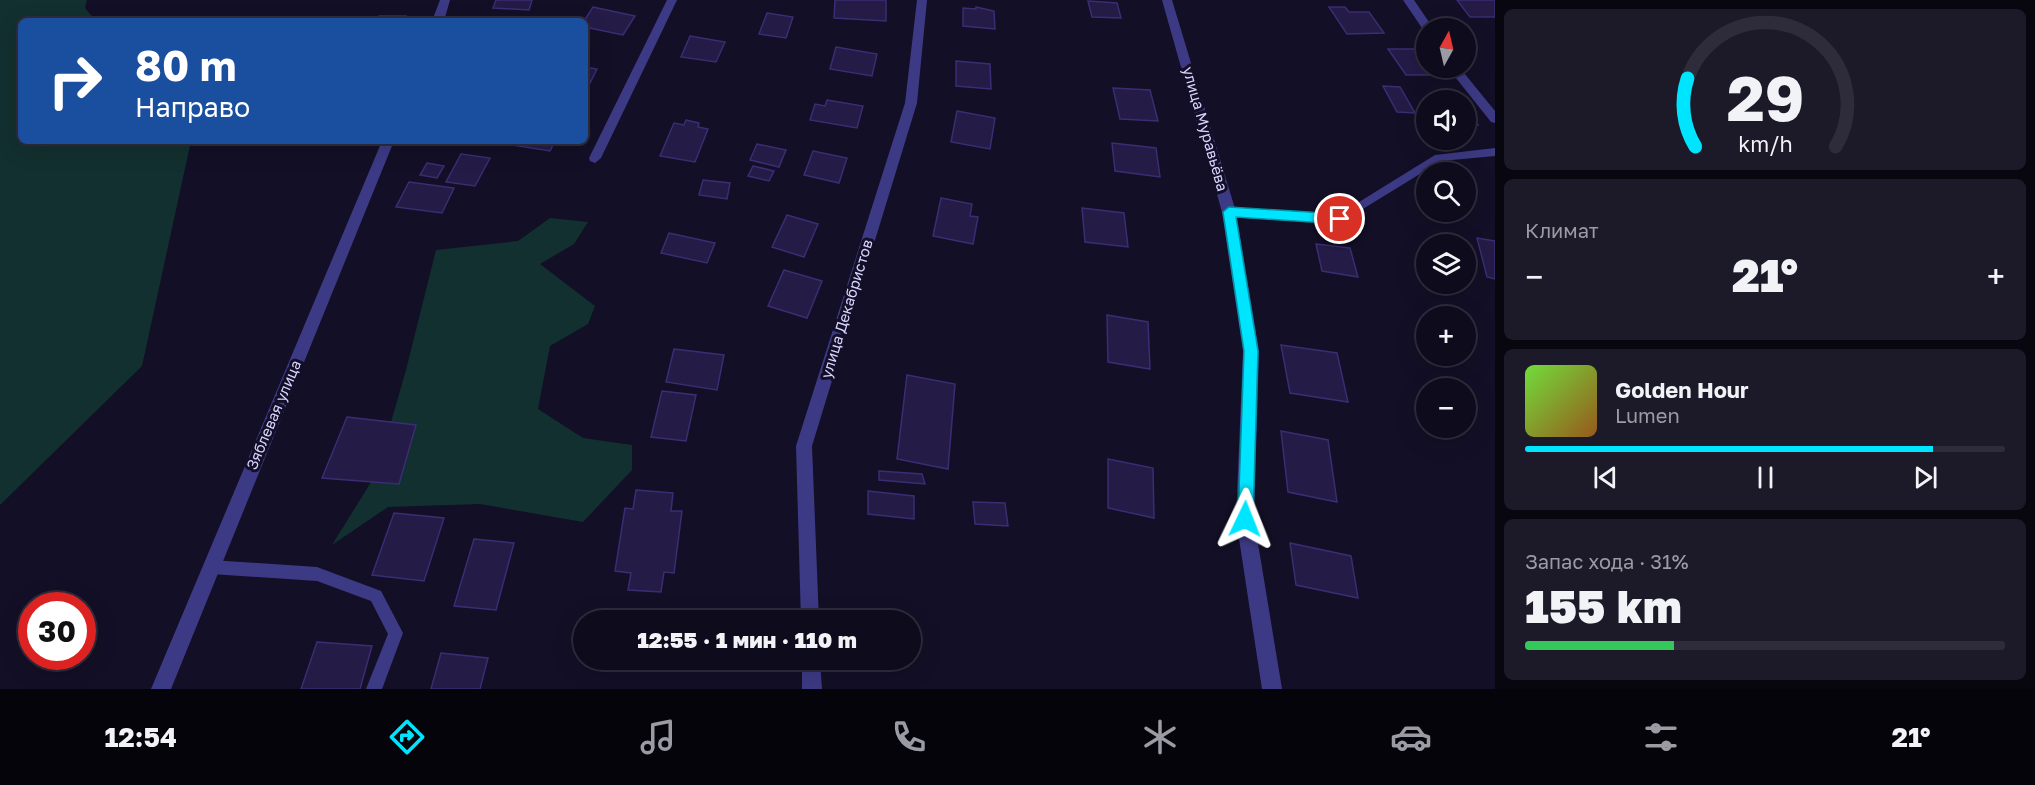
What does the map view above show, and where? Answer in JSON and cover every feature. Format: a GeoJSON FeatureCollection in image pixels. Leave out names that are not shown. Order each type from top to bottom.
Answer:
{"type":"FeatureCollection","features":[{"type":"Feature","properties":{"kind":"street"},"geometry":{"type":"LineString","coordinates":[[439,18],[445,0]]}},
{"type":"Feature","properties":{"kind":"street"},"geometry":{"type":"LineString","coordinates":[[595,158],[672,0]]}},
{"type":"Feature","properties":{"kind":"street","name":"улица Декабристов"},"geometry":{"type":"LineString","coordinates":[[810,610],[804,446],[911,103],[922,0]]}},
{"type":"Feature","properties":{"kind":"street","name":"улица Муравьёва"},"geometry":{"type":"LineString","coordinates":[[1167,0],[1229,212],[1251,351],[1245,519],[1272,689]]}},
{"type":"Feature","properties":{"kind":"street"},"geometry":{"type":"LineString","coordinates":[[1408,0],[1421,18]]}},
{"type":"Feature","properties":{"kind":"street"},"geometry":{"type":"LineString","coordinates":[[1463,78],[1495,119]]}},
{"type":"Feature","properties":{"kind":"street","name":"Зяблевая улица"},"geometry":{"type":"LineString","coordinates":[[161,689],[387,144]]}},
{"type":"Feature","properties":{"kind":"street"},"geometry":{"type":"LineString","coordinates":[[811,670],[812,689]]}},
{"type":"Feature","properties":{"kind":"lane"},"geometry":{"type":"LineString","coordinates":[[1229,212],[1340,219],[1439,158],[1495,152]]}},
{"type":"Feature","properties":{"kind":"lane"},"geometry":{"type":"LineString","coordinates":[[211,567],[317,574],[376,596],[396,633],[374,689]]}},
{"type":"Feature","properties":{"kind":"green space"},"geometry":{"type":"Polygon","coordinates":[[[0,0],[87,0],[85,8],[93,18],[18,18],[18,144],[190,144],[142,366],[0,505],[0,0]]]}},
{"type":"Feature","properties":{"kind":"green space"},"geometry":{"type":"Polygon","coordinates":[[[550,218],[588,222],[574,244],[540,264],[595,306],[588,324],[550,346],[538,409],[583,438],[632,445],[632,470],[583,522],[480,504],[388,507],[332,545],[376,474],[406,370],[436,250],[518,241],[550,218]]]}},
{"type":"Feature","properties":{"kind":"building"},"geometry":{"type":"Polygon","coordinates":[[[496,0],[532,0],[529,10],[493,8],[496,0]]]}},
{"type":"Feature","properties":{"kind":"building"},"geometry":{"type":"Polygon","coordinates":[[[835,0],[886,0],[886,21],[834,18],[835,0]]]}},
{"type":"Feature","properties":{"kind":"building"},"geometry":{"type":"Polygon","coordinates":[[[1457,0],[1495,0],[1495,17],[1470,17],[1457,0]]]}},
{"type":"Feature","properties":{"kind":"building"},"geometry":{"type":"Polygon","coordinates":[[[1088,1],[1117,3],[1121,18],[1092,17],[1088,1]]]}},
{"type":"Feature","properties":{"kind":"building"},"geometry":{"type":"Polygon","coordinates":[[[593,7],[635,16],[623,35],[588,28],[588,18],[586,18],[593,7]]]}},
{"type":"Feature","properties":{"kind":"building"},"geometry":{"type":"Polygon","coordinates":[[[976,7],[994,11],[995,29],[963,26],[963,8],[976,9],[976,7]]]}},
{"type":"Feature","properties":{"kind":"building"},"geometry":{"type":"Polygon","coordinates":[[[1329,7],[1345,7],[1349,12],[1369,12],[1384,33],[1347,34],[1329,7]]]}},
{"type":"Feature","properties":{"kind":"building"},"geometry":{"type":"Polygon","coordinates":[[[767,13],[793,17],[786,38],[759,34],[767,13]]]}},
{"type":"Feature","properties":{"kind":"building"},"geometry":{"type":"Polygon","coordinates":[[[379,16],[406,16],[405,18],[378,18],[379,16]]]}},
{"type":"Feature","properties":{"kind":"building"},"geometry":{"type":"Polygon","coordinates":[[[690,36],[725,42],[716,62],[681,57],[690,36]]]}},
{"type":"Feature","properties":{"kind":"building"},"geometry":{"type":"Polygon","coordinates":[[[836,47],[877,54],[872,76],[830,69],[836,47]]]}},
{"type":"Feature","properties":{"kind":"building"},"geometry":{"type":"Polygon","coordinates":[[[1388,49],[1416,49],[1416,75],[1406,75],[1388,49]]]}},
{"type":"Feature","properties":{"kind":"building"},"geometry":{"type":"Polygon","coordinates":[[[956,61],[990,64],[991,89],[956,86],[956,61]]]}},
{"type":"Feature","properties":{"kind":"building"},"geometry":{"type":"Polygon","coordinates":[[[588,68],[597,69],[588,87],[588,68]]]}},
{"type":"Feature","properties":{"kind":"building"},"geometry":{"type":"Polygon","coordinates":[[[1383,86],[1400,87],[1415,113],[1397,112],[1383,86]]]}},
{"type":"Feature","properties":{"kind":"building"},"geometry":{"type":"Polygon","coordinates":[[[1113,88],[1150,90],[1158,121],[1120,119],[1113,88]]]}},
{"type":"Feature","properties":{"kind":"building"},"geometry":{"type":"Polygon","coordinates":[[[827,100],[863,106],[857,128],[810,120],[815,104],[825,106],[827,100]]]}},
{"type":"Feature","properties":{"kind":"building"},"geometry":{"type":"Polygon","coordinates":[[[957,111],[995,118],[990,149],[951,142],[957,111]]]}},
{"type":"Feature","properties":{"kind":"building"},"geometry":{"type":"Polygon","coordinates":[[[686,120],[699,123],[698,127],[708,129],[695,162],[660,156],[674,123],[684,125],[686,120]]]}},
{"type":"Feature","properties":{"kind":"building"},"geometry":{"type":"Polygon","coordinates":[[[1112,143],[1156,148],[1160,177],[1115,171],[1112,143]]]}},
{"type":"Feature","properties":{"kind":"building"},"geometry":{"type":"Polygon","coordinates":[[[512,144],[554,144],[550,151],[512,144]]]}},
{"type":"Feature","properties":{"kind":"building"},"geometry":{"type":"Polygon","coordinates":[[[757,144],[786,150],[779,167],[750,160],[757,144]]]}},
{"type":"Feature","properties":{"kind":"building"},"geometry":{"type":"Polygon","coordinates":[[[813,151],[847,158],[839,183],[804,175],[813,151]]]}},
{"type":"Feature","properties":{"kind":"building"},"geometry":{"type":"Polygon","coordinates":[[[461,154],[490,158],[475,186],[446,182],[461,154]]]}},
{"type":"Feature","properties":{"kind":"building"},"geometry":{"type":"Polygon","coordinates":[[[427,163],[444,166],[437,178],[420,175],[427,163]]]}},
{"type":"Feature","properties":{"kind":"building"},"geometry":{"type":"Polygon","coordinates":[[[753,166],[774,171],[769,181],[748,176],[753,166]]]}},
{"type":"Feature","properties":{"kind":"building"},"geometry":{"type":"Polygon","coordinates":[[[703,180],[730,183],[727,199],[699,195],[703,180]]]}},
{"type":"Feature","properties":{"kind":"building"},"geometry":{"type":"Polygon","coordinates":[[[409,182],[454,188],[442,213],[396,207],[409,182]]]}},
{"type":"Feature","properties":{"kind":"building"},"geometry":{"type":"Polygon","coordinates":[[[941,198],[972,204],[970,216],[978,217],[973,244],[933,236],[941,198]]]}},
{"type":"Feature","properties":{"kind":"building"},"geometry":{"type":"Polygon","coordinates":[[[1082,208],[1124,213],[1128,247],[1085,242],[1082,208]]]}},
{"type":"Feature","properties":{"kind":"building"},"geometry":{"type":"Polygon","coordinates":[[[787,215],[818,224],[804,257],[772,247],[787,215]]]}},
{"type":"Feature","properties":{"kind":"building"},"geometry":{"type":"Polygon","coordinates":[[[669,233],[715,243],[707,263],[661,253],[669,233]]]}},
{"type":"Feature","properties":{"kind":"building"},"geometry":{"type":"Polygon","coordinates":[[[1477,238],[1495,241],[1495,279],[1487,277],[1477,238]]]}},
{"type":"Feature","properties":{"kind":"building"},"geometry":{"type":"Polygon","coordinates":[[[1316,244],[1350,248],[1358,277],[1322,271],[1316,244]]]}},
{"type":"Feature","properties":{"kind":"building"},"geometry":{"type":"Polygon","coordinates":[[[784,270],[822,281],[807,318],[768,306],[784,270]]]}},
{"type":"Feature","properties":{"kind":"building"},"geometry":{"type":"Polygon","coordinates":[[[1107,315],[1148,322],[1150,369],[1108,362],[1107,315]]]}},
{"type":"Feature","properties":{"kind":"building"},"geometry":{"type":"Polygon","coordinates":[[[1281,345],[1337,353],[1348,402],[1290,393],[1281,345]]]}},
{"type":"Feature","properties":{"kind":"building"},"geometry":{"type":"Polygon","coordinates":[[[674,349],[724,355],[717,390],[666,382],[674,349]]]}},
{"type":"Feature","properties":{"kind":"building"},"geometry":{"type":"Polygon","coordinates":[[[907,375],[955,384],[948,469],[897,459],[907,375]]]}},
{"type":"Feature","properties":{"kind":"building"},"geometry":{"type":"Polygon","coordinates":[[[662,391],[696,395],[686,441],[651,437],[662,391]]]}},
{"type":"Feature","properties":{"kind":"building"},"geometry":{"type":"Polygon","coordinates":[[[347,417],[416,425],[399,484],[322,478],[347,417]]]}},
{"type":"Feature","properties":{"kind":"building"},"geometry":{"type":"Polygon","coordinates":[[[1281,431],[1328,440],[1337,502],[1288,492],[1281,431]]]}},
{"type":"Feature","properties":{"kind":"building"},"geometry":{"type":"Polygon","coordinates":[[[1108,459],[1153,468],[1154,518],[1108,508],[1108,459]]]}},
{"type":"Feature","properties":{"kind":"building"},"geometry":{"type":"Polygon","coordinates":[[[879,471],[922,474],[925,484],[879,480],[879,471]]]}},
{"type":"Feature","properties":{"kind":"building"},"geometry":{"type":"Polygon","coordinates":[[[636,490],[673,493],[671,511],[682,511],[674,573],[664,572],[661,592],[628,590],[631,573],[615,571],[625,508],[633,509],[636,490]]]}},
{"type":"Feature","properties":{"kind":"building"},"geometry":{"type":"Polygon","coordinates":[[[868,491],[914,496],[914,519],[868,514],[868,491]]]}},
{"type":"Feature","properties":{"kind":"building"},"geometry":{"type":"Polygon","coordinates":[[[973,502],[1005,503],[1008,526],[975,524],[973,502]]]}},
{"type":"Feature","properties":{"kind":"building"},"geometry":{"type":"Polygon","coordinates":[[[394,513],[444,518],[424,581],[372,575],[394,513]]]}},
{"type":"Feature","properties":{"kind":"building"},"geometry":{"type":"Polygon","coordinates":[[[474,539],[514,543],[496,610],[454,606],[474,539]]]}},
{"type":"Feature","properties":{"kind":"building"},"geometry":{"type":"Polygon","coordinates":[[[1290,543],[1351,556],[1358,598],[1296,585],[1290,543]]]}},
{"type":"Feature","properties":{"kind":"building"},"geometry":{"type":"Polygon","coordinates":[[[317,642],[372,646],[360,689],[301,689],[317,642]]]}},
{"type":"Feature","properties":{"kind":"building"},"geometry":{"type":"Polygon","coordinates":[[[441,653],[488,658],[480,689],[431,689],[441,653]]]}},
{"type":"Feature","properties":{"kind":"route"},"geometry":{"type":"LineString","coordinates":[[1245,519],[1251,351],[1229,212],[1340,219]]}}]}
